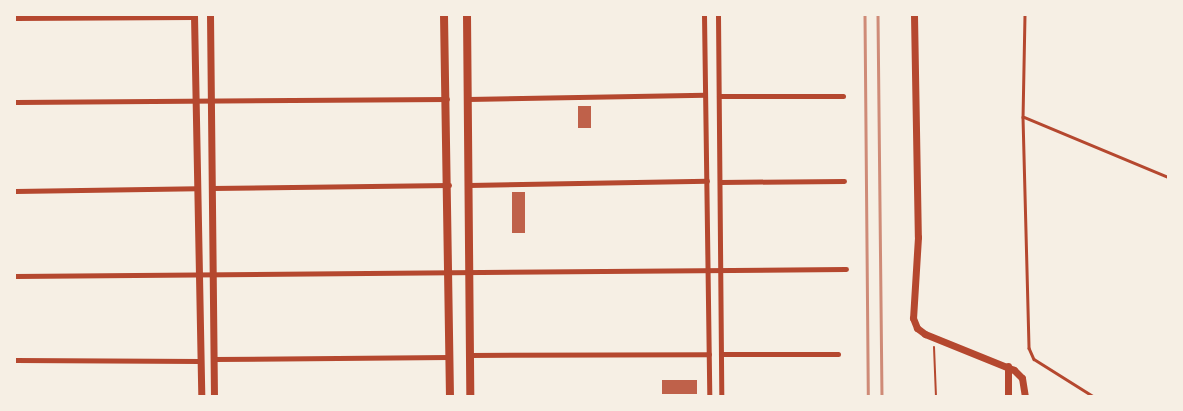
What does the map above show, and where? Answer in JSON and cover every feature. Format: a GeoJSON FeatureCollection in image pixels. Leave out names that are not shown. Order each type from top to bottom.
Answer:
{"type":"FeatureCollection","features":[{"type":"Feature","properties":{"kind":"main road"},"geometry":{"type":"LineString","coordinates":[[444,15],[448,99],[450,396]]}},
{"type":"Feature","properties":{"kind":"main road"},"geometry":{"type":"LineString","coordinates":[[467,15],[470,396]]}},
{"type":"Feature","properties":{"kind":"street"},"geometry":{"type":"LineString","coordinates":[[210,15],[214,396]]}},
{"type":"Feature","properties":{"kind":"street"},"geometry":{"type":"LineString","coordinates":[[704,15],[709,396]]}},
{"type":"Feature","properties":{"kind":"street"},"geometry":{"type":"LineString","coordinates":[[718,15],[722,396]]}},
{"type":"Feature","properties":{"kind":"street"},"geometry":{"type":"LineString","coordinates":[[914,15],[918,237],[913,318],[917,328],[933,337],[1008,366],[1022,378],[1025,396]]}},
{"type":"Feature","properties":{"kind":"street"},"geometry":{"type":"LineString","coordinates":[[15,18],[194,16],[201,396]]}},
{"type":"Feature","properties":{"kind":"street"},"geometry":{"type":"LineString","coordinates":[[468,98],[706,95]]}},
{"type":"Feature","properties":{"kind":"street"},"geometry":{"type":"LineString","coordinates":[[719,96],[844,96]]}},
{"type":"Feature","properties":{"kind":"street"},"geometry":{"type":"LineString","coordinates":[[15,102],[448,99]]}},
{"type":"Feature","properties":{"kind":"street"},"geometry":{"type":"LineString","coordinates":[[469,185],[707,181]]}},
{"type":"Feature","properties":{"kind":"street"},"geometry":{"type":"LineString","coordinates":[[720,182],[844,181]]}},
{"type":"Feature","properties":{"kind":"street"},"geometry":{"type":"LineString","coordinates":[[212,188],[449,184]]}},
{"type":"Feature","properties":{"kind":"street"},"geometry":{"type":"LineString","coordinates":[[15,191],[197,188]]}},
{"type":"Feature","properties":{"kind":"street"},"geometry":{"type":"LineString","coordinates":[[15,276],[213,272],[846,269]]}},
{"type":"Feature","properties":{"kind":"street"},"geometry":{"type":"LineString","coordinates":[[470,355],[709,354]]}},
{"type":"Feature","properties":{"kind":"street"},"geometry":{"type":"LineString","coordinates":[[721,354],[838,354]]}},
{"type":"Feature","properties":{"kind":"street"},"geometry":{"type":"LineString","coordinates":[[213,359],[449,356]]}},
{"type":"Feature","properties":{"kind":"street"},"geometry":{"type":"LineString","coordinates":[[15,360],[200,361]]}},
{"type":"Feature","properties":{"kind":"street"},"geometry":{"type":"LineString","coordinates":[[1008,366],[1008,396]]}},
{"type":"Feature","properties":{"kind":"lane"},"geometry":{"type":"LineString","coordinates":[[1025,15],[1023,117],[1029,348],[1034,359],[1093,396]]}},
{"type":"Feature","properties":{"kind":"lane"},"geometry":{"type":"LineString","coordinates":[[1023,117],[1168,177]]}},
{"type":"Feature","properties":{"kind":"path"},"geometry":{"type":"LineString","coordinates":[[933,337],[936,396]]}},
{"type":"Feature","properties":{"kind":"building"},"geometry":{"type":"Polygon","coordinates":[[[578,106],[591,106],[591,128],[578,128],[578,106]]]}},
{"type":"Feature","properties":{"kind":"building"},"geometry":{"type":"Polygon","coordinates":[[[512,192],[525,192],[525,233],[512,233],[512,192]]]}},
{"type":"Feature","properties":{"kind":"building"},"geometry":{"type":"Polygon","coordinates":[[[662,380],[697,380],[697,394],[662,394],[662,380]]]}},
{"type":"Feature","properties":{"kind":"railway"},"geometry":{"type":"LineString","coordinates":[[865,15],[868,396]]}},
{"type":"Feature","properties":{"kind":"railway"},"geometry":{"type":"LineString","coordinates":[[878,15],[882,396]]}}]}
